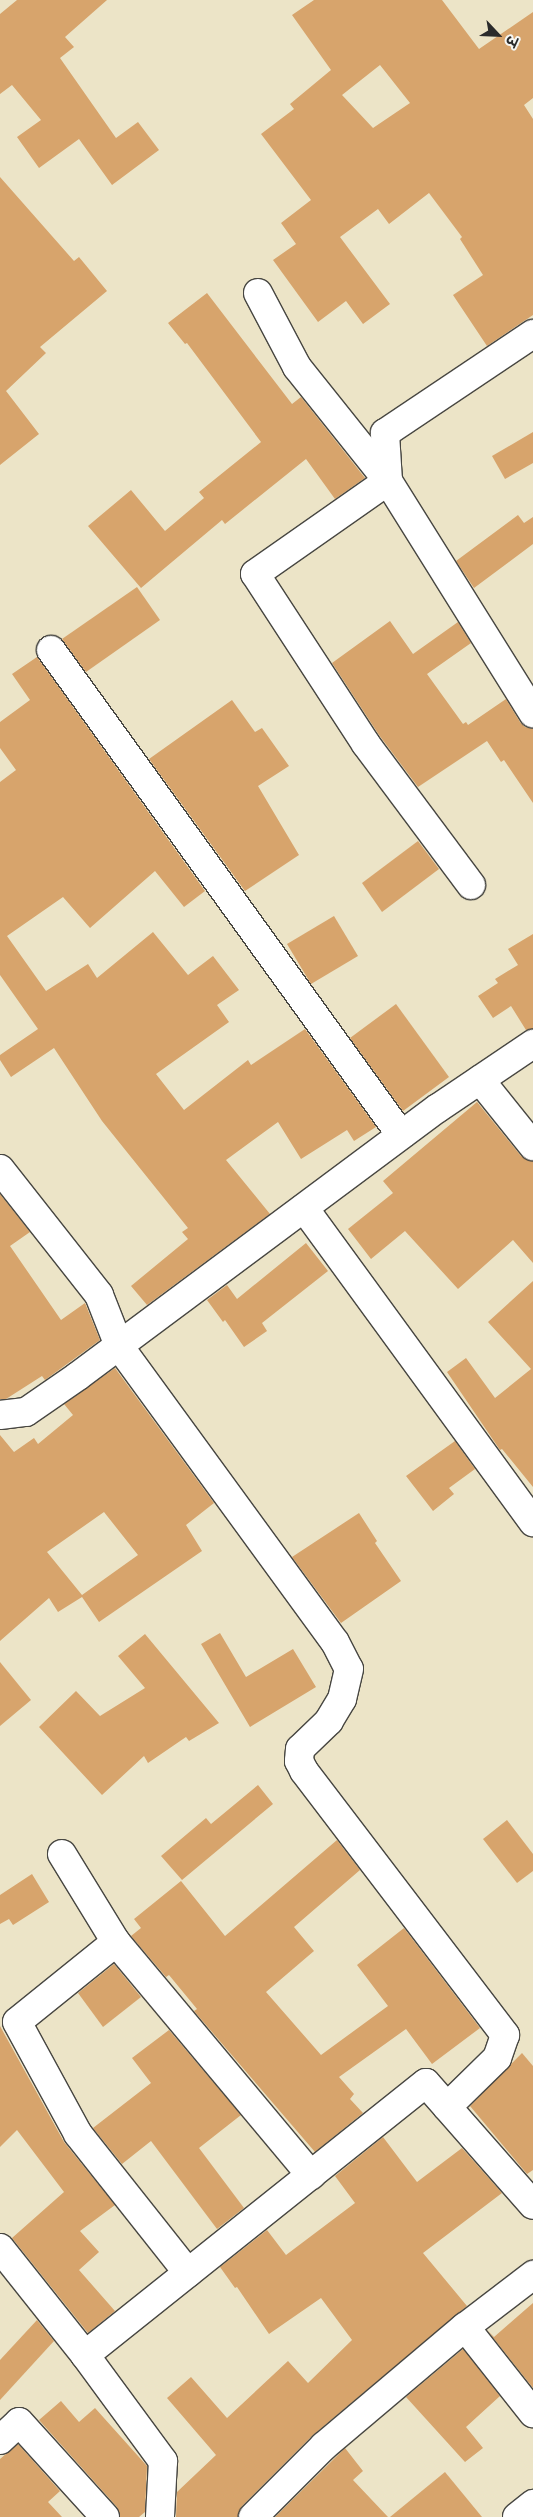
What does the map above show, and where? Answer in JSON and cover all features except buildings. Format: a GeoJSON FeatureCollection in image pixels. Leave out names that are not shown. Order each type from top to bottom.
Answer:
{"type":"FeatureCollection","features":[{"type":"Feature","properties":{"kind":"street"},"geometry":{"type":"LineString","coordinates":[[258,293],[297,367],[388,481],[533,713]]}},
{"type":"Feature","properties":{"kind":"street"},"geometry":{"type":"LineString","coordinates":[[388,481],[385,433],[533,334]]}},
{"type":"Feature","properties":{"kind":"street"},"geometry":{"type":"LineString","coordinates":[[388,481],[255,574],[366,744],[471,885]]}},
{"type":"Feature","properties":{"kind":"street"},"geometry":{"type":"LineString","coordinates":[[51,650],[401,1135]]}},
{"type":"Feature","properties":{"kind":"street"},"geometry":{"type":"LineString","coordinates":[[0,1415],[26,1412],[119,1346],[401,1135],[533,1044]]}},
{"type":"Feature","properties":{"kind":"street"},"geometry":{"type":"LineString","coordinates":[[480,1080],[533,1146]]}},
{"type":"Feature","properties":{"kind":"street"},"geometry":{"type":"LineString","coordinates":[[0,1168],[99,1295],[119,1346],[335,1642],[349,1669],[342,1699],[329,1721],[300,1749],[299,1760],[304,1772],[505,2035],[497,2058],[447,2107]]}},
{"type":"Feature","properties":{"kind":"street"},"geometry":{"type":"LineString","coordinates":[[304,1208],[533,1522]]}},
{"type":"Feature","properties":{"kind":"street"},"geometry":{"type":"LineString","coordinates":[[62,1854],[116,1942],[311,2175]]}},
{"type":"Feature","properties":{"kind":"street"},"geometry":{"type":"LineString","coordinates":[[116,1942],[17,2022],[78,2134],[188,2273]]}},
{"type":"Feature","properties":{"kind":"street"},"geometry":{"type":"LineString","coordinates":[[85,2355],[426,2083],[533,2205]]}},
{"type":"Feature","properties":{"kind":"street"},"geometry":{"type":"LineString","coordinates":[[0,2248],[85,2355],[163,2461],[160,2517]]}},
{"type":"Feature","properties":{"kind":"street"},"geometry":{"type":"LineString","coordinates":[[253,2517],[324,2446],[465,2327],[533,2275]]}},
{"type":"Feature","properties":{"kind":"street"},"geometry":{"type":"LineString","coordinates":[[465,2327],[533,2413]]}},
{"type":"Feature","properties":{"kind":"street"},"geometry":{"type":"LineString","coordinates":[[0,2440],[19,2422],[104,2517]]}},
{"type":"Feature","properties":{"kind":"street"},"geometry":{"type":"LineString","coordinates":[[517,2517],[533,2504]]}}]}
